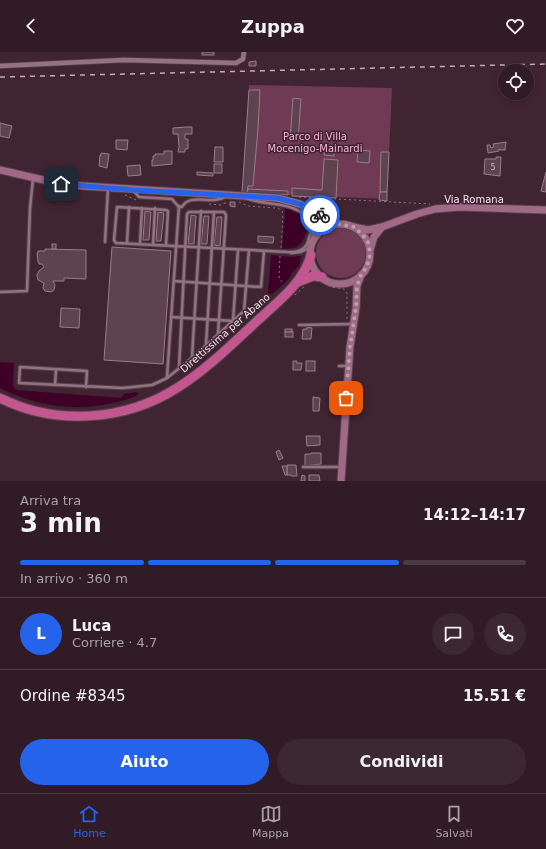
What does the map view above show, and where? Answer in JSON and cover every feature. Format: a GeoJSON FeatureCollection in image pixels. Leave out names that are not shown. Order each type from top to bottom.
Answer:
{"type":"FeatureCollection","features":[{"type":"Feature","properties":{"kind":"highway","name":"Direttissima per Abano"},"geometry":{"type":"LineString","coordinates":[[302,284],[312,247]]}},
{"type":"Feature","properties":{"kind":"highway","name":"Direttissima per Abano"},"geometry":{"type":"LineString","coordinates":[[0,398],[20,406],[60,416],[111,414],[142,406],[177,388],[206,367],[313,276],[322,279]]}},
{"type":"Feature","properties":{"kind":"street"},"geometry":{"type":"LineString","coordinates":[[0,66],[132,60],[236,63],[243,60],[244,52]]}},
{"type":"Feature","properties":{"kind":"street"},"geometry":{"type":"LineString","coordinates":[[0,170],[61,184],[133,190],[277,198],[300,204],[330,222],[354,227],[368,242],[370,252]]}},
{"type":"Feature","properties":{"kind":"street","name":"Via Romana"},"geometry":{"type":"LineString","coordinates":[[354,227],[368,230],[382,228],[417,214],[460,207],[546,210]]}},
{"type":"Feature","properties":{"kind":"street"},"geometry":{"type":"LineString","coordinates":[[308,210],[316,222],[316,230],[312,247],[312,264],[322,279],[341,284],[350,289],[356,297]]}},
{"type":"Feature","properties":{"kind":"street"},"geometry":{"type":"LineString","coordinates":[[312,247],[321,232],[329,226],[339,224]]}},
{"type":"Feature","properties":{"kind":"street"},"geometry":{"type":"LineString","coordinates":[[341,481],[350,324],[357,286],[361,275],[368,264],[374,237],[382,228]]}},
{"type":"Feature","properties":{"kind":"street"},"geometry":{"type":"LineString","coordinates":[[341,284],[355,280],[361,275]]}},
{"type":"Feature","properties":{"kind":"lane"},"geometry":{"type":"LineString","coordinates":[[0,292],[27,291],[30,208],[33,178]]}},
{"type":"Feature","properties":{"kind":"lane"},"geometry":{"type":"LineString","coordinates":[[105,242],[108,188]]}},
{"type":"Feature","properties":{"kind":"lane"},"geometry":{"type":"LineString","coordinates":[[133,190],[139,197],[172,199],[179,206],[167,378]]}},
{"type":"Feature","properties":{"kind":"lane"},"geometry":{"type":"LineString","coordinates":[[179,206],[182,207],[184,203],[189,200],[221,200],[229,195]]}},
{"type":"Feature","properties":{"kind":"lane"},"geometry":{"type":"LineString","coordinates":[[240,196],[255,202],[293,208],[309,218],[312,223],[312,232],[308,242],[301,250],[288,252]]}},
{"type":"Feature","properties":{"kind":"lane"},"geometry":{"type":"LineString","coordinates":[[127,243],[129,207]]}},
{"type":"Feature","properties":{"kind":"lane"},"geometry":{"type":"LineString","coordinates":[[166,245],[168,211],[155,208],[116,208],[114,240],[116,243],[294,253],[301,252],[312,247]]}},
{"type":"Feature","properties":{"kind":"lane"},"geometry":{"type":"LineString","coordinates":[[140,244],[142,208]]}},
{"type":"Feature","properties":{"kind":"lane"},"geometry":{"type":"LineString","coordinates":[[153,245],[155,208]]}},
{"type":"Feature","properties":{"kind":"lane"},"geometry":{"type":"LineString","coordinates":[[192,358],[200,247],[201,211]]}},
{"type":"Feature","properties":{"kind":"lane"},"geometry":{"type":"LineString","coordinates":[[179,368],[188,213],[190,212],[225,212],[226,215],[218,334]]}},
{"type":"Feature","properties":{"kind":"lane"},"geometry":{"type":"LineString","coordinates":[[206,346],[214,212]]}},
{"type":"Feature","properties":{"kind":"lane"},"geometry":{"type":"LineString","coordinates":[[233,321],[238,250]]}},
{"type":"Feature","properties":{"kind":"lane"},"geometry":{"type":"LineString","coordinates":[[86,386],[87,371],[20,367],[18,383],[128,389],[152,385],[167,378],[244,312],[249,250]]}},
{"type":"Feature","properties":{"kind":"lane"},"geometry":{"type":"LineString","coordinates":[[174,281],[262,286],[264,251]]}},
{"type":"Feature","properties":{"kind":"lane"},"geometry":{"type":"LineString","coordinates":[[171,317],[233,321]]}},
{"type":"Feature","properties":{"kind":"lane"},"geometry":{"type":"LineString","coordinates":[[299,325],[350,324]]}},
{"type":"Feature","properties":{"kind":"lane"},"geometry":{"type":"LineString","coordinates":[[339,366],[348,366]]}},
{"type":"Feature","properties":{"kind":"lane"},"geometry":{"type":"LineString","coordinates":[[55,385],[56,370]]}},
{"type":"Feature","properties":{"kind":"lane"},"geometry":{"type":"LineString","coordinates":[[336,412],[345,413]]}},
{"type":"Feature","properties":{"kind":"lane"},"geometry":{"type":"LineString","coordinates":[[304,467],[342,467]]}},
{"type":"Feature","properties":{"kind":"path"},"geometry":{"type":"LineString","coordinates":[[298,197],[432,204]]}},
{"type":"Feature","properties":{"kind":"path"},"geometry":{"type":"LineString","coordinates":[[259,207],[278,208],[282,211],[280,250]]}},
{"type":"Feature","properties":{"kind":"path"},"geometry":{"type":"LineString","coordinates":[[280,258],[279,278],[284,284]]}},
{"type":"Feature","properties":{"kind":"path"},"geometry":{"type":"LineString","coordinates":[[322,279],[331,287],[344,289],[347,293],[350,324]]}},
{"type":"Feature","properties":{"kind":"path"},"geometry":{"type":"LineString","coordinates":[[295,296],[302,284]]}},
{"type":"Feature","properties":{"kind":"green space","name":"Parco di Villa Mocenigo-Mainardi"},"geometry":{"type":"Polygon","coordinates":[[[249,85],[392,88],[387,199],[242,193],[249,85]]]}},
{"type":"Feature","properties":{"kind":"green space"},"geometry":{"type":"Polygon","coordinates":[[[346,228],[351,229],[359,235],[365,243],[365,263],[359,271],[351,277],[336,278],[331,277],[323,271],[317,263],[316,248],[317,243],[323,235],[331,229],[346,228]]]}},
{"type":"Feature","properties":{"kind":"shaded area"},"geometry":{"type":"Polygon","coordinates":[[[285,208],[304,217],[307,230],[299,246],[282,249],[285,208]]]}},
{"type":"Feature","properties":{"kind":"shaded area"},"geometry":{"type":"Polygon","coordinates":[[[271,255],[291,257],[301,256],[299,266],[292,273],[289,279],[272,294],[268,293],[271,255]]]}},
{"type":"Feature","properties":{"kind":"shaded area"},"geometry":{"type":"Polygon","coordinates":[[[0,362],[14,363],[13,386],[16,390],[121,398],[124,394],[137,392],[139,394],[123,401],[99,406],[70,407],[41,403],[0,388],[0,362]]]}},
{"type":"Feature","properties":{"kind":"building"},"geometry":{"type":"Polygon","coordinates":[[[202,52],[214,52],[214,55],[202,55],[202,52]]]}},
{"type":"Feature","properties":{"kind":"building"},"geometry":{"type":"Polygon","coordinates":[[[256,61],[256,66],[249,66],[249,62],[256,61]]]}},
{"type":"Feature","properties":{"kind":"building"},"geometry":{"type":"Polygon","coordinates":[[[249,90],[260,90],[258,128],[253,186],[248,186],[247,193],[242,193],[249,90]]]}},
{"type":"Feature","properties":{"kind":"building"},"geometry":{"type":"Polygon","coordinates":[[[293,98],[301,99],[298,140],[290,140],[293,98]]]}},
{"type":"Feature","properties":{"kind":"building"},"geometry":{"type":"Polygon","coordinates":[[[0,123],[12,126],[9,138],[0,136],[0,123]]]}},
{"type":"Feature","properties":{"kind":"building"},"geometry":{"type":"Polygon","coordinates":[[[192,127],[192,134],[185,134],[185,139],[188,139],[188,149],[185,149],[185,152],[178,152],[178,134],[173,134],[173,128],[192,127]]]}},
{"type":"Feature","properties":{"kind":"building"},"geometry":{"type":"Polygon","coordinates":[[[116,140],[128,140],[127,150],[116,149],[116,140]]]}},
{"type":"Feature","properties":{"kind":"building"},"geometry":{"type":"Polygon","coordinates":[[[506,142],[505,150],[499,149],[499,151],[488,153],[487,145],[490,145],[491,148],[494,147],[493,144],[506,142]]]}},
{"type":"Feature","properties":{"kind":"building"},"geometry":{"type":"Polygon","coordinates":[[[215,147],[223,147],[223,162],[214,162],[215,147]]]}},
{"type":"Feature","properties":{"kind":"building"},"geometry":{"type":"Polygon","coordinates":[[[325,148],[334,149],[334,156],[324,155],[325,148]]]}},
{"type":"Feature","properties":{"kind":"building"},"geometry":{"type":"Polygon","coordinates":[[[358,150],[370,151],[369,163],[357,162],[358,150]]]}},
{"type":"Feature","properties":{"kind":"building"},"geometry":{"type":"Polygon","coordinates":[[[164,151],[172,151],[172,164],[152,166],[153,156],[155,156],[155,154],[164,154],[164,151]]]}},
{"type":"Feature","properties":{"kind":"building"},"geometry":{"type":"Polygon","coordinates":[[[381,152],[389,152],[387,192],[380,192],[381,152]]]}},
{"type":"Feature","properties":{"kind":"building"},"geometry":{"type":"Polygon","coordinates":[[[101,153],[109,154],[107,168],[99,166],[101,153]]]}},
{"type":"Feature","properties":{"kind":"building"},"geometry":{"type":"Polygon","coordinates":[[[496,157],[501,157],[500,176],[484,174],[485,159],[496,159],[496,157]]]}},
{"type":"Feature","properties":{"kind":"building"},"geometry":{"type":"Polygon","coordinates":[[[324,159],[338,160],[336,198],[292,196],[292,188],[322,190],[324,159]]]}},
{"type":"Feature","properties":{"kind":"building"},"geometry":{"type":"Polygon","coordinates":[[[214,164],[222,164],[222,173],[214,173],[214,164]]]}},
{"type":"Feature","properties":{"kind":"building"},"geometry":{"type":"Polygon","coordinates":[[[140,165],[141,175],[128,176],[127,166],[140,165]]]}},
{"type":"Feature","properties":{"kind":"building"},"geometry":{"type":"Polygon","coordinates":[[[197,172],[213,173],[213,176],[197,175],[197,172]]]}},
{"type":"Feature","properties":{"kind":"building"},"geometry":{"type":"Polygon","coordinates":[[[546,172],[546,192],[541,191],[546,172]]]}},
{"type":"Feature","properties":{"kind":"building"},"geometry":{"type":"Polygon","coordinates":[[[248,189],[288,191],[288,195],[247,193],[248,189]]]}},
{"type":"Feature","properties":{"kind":"building"},"geometry":{"type":"Polygon","coordinates":[[[380,192],[387,192],[387,201],[379,200],[380,192]]]}},
{"type":"Feature","properties":{"kind":"building"},"geometry":{"type":"Polygon","coordinates":[[[230,202],[235,202],[235,207],[230,206],[230,202]]]}},
{"type":"Feature","properties":{"kind":"building"},"geometry":{"type":"Polygon","coordinates":[[[145,211],[151,212],[149,240],[143,240],[145,211]]]}},
{"type":"Feature","properties":{"kind":"building"},"geometry":{"type":"Polygon","coordinates":[[[158,212],[164,213],[161,241],[156,241],[158,212]]]}},
{"type":"Feature","properties":{"kind":"building"},"geometry":{"type":"Polygon","coordinates":[[[191,215],[196,216],[194,244],[188,244],[191,215]]]}},
{"type":"Feature","properties":{"kind":"building"},"geometry":{"type":"Polygon","coordinates":[[[204,216],[209,216],[207,244],[201,244],[204,216]]]}},
{"type":"Feature","properties":{"kind":"building"},"geometry":{"type":"Polygon","coordinates":[[[217,217],[222,217],[220,246],[214,245],[217,217]]]}},
{"type":"Feature","properties":{"kind":"building"},"geometry":{"type":"Polygon","coordinates":[[[258,236],[274,237],[273,243],[258,242],[258,236]]]}},
{"type":"Feature","properties":{"kind":"building"},"geometry":{"type":"Polygon","coordinates":[[[52,244],[56,244],[56,249],[52,249],[52,244]]]}},
{"type":"Feature","properties":{"kind":"building"},"geometry":{"type":"Polygon","coordinates":[[[112,247],[171,251],[163,364],[104,360],[112,247]]]}},
{"type":"Feature","properties":{"kind":"building"},"geometry":{"type":"Polygon","coordinates":[[[45,249],[86,250],[86,279],[64,278],[64,281],[53,281],[55,285],[54,290],[51,292],[45,291],[43,288],[44,283],[38,280],[37,275],[44,267],[38,262],[37,253],[38,251],[45,251],[45,249]]]}},
{"type":"Feature","properties":{"kind":"building"},"geometry":{"type":"Polygon","coordinates":[[[61,308],[80,309],[79,328],[60,327],[61,308]]]}},
{"type":"Feature","properties":{"kind":"building"},"geometry":{"type":"Polygon","coordinates":[[[307,327],[312,328],[311,339],[302,339],[303,329],[307,329],[307,327]]]}},
{"type":"Feature","properties":{"kind":"building"},"geometry":{"type":"Polygon","coordinates":[[[285,329],[292,329],[292,332],[285,332],[285,329]]]}},
{"type":"Feature","properties":{"kind":"building"},"geometry":{"type":"Polygon","coordinates":[[[285,332],[293,332],[293,337],[285,337],[285,332]]]}},
{"type":"Feature","properties":{"kind":"building"},"geometry":{"type":"Polygon","coordinates":[[[293,361],[297,361],[296,363],[302,363],[301,370],[293,370],[293,361]]]}},
{"type":"Feature","properties":{"kind":"building"},"geometry":{"type":"Polygon","coordinates":[[[306,361],[315,361],[315,371],[306,371],[306,361]]]}},
{"type":"Feature","properties":{"kind":"building"},"geometry":{"type":"Polygon","coordinates":[[[313,397],[320,398],[319,411],[313,411],[313,397]]]}},
{"type":"Feature","properties":{"kind":"building"},"geometry":{"type":"Polygon","coordinates":[[[306,436],[320,436],[320,445],[307,446],[306,436]]]}},
{"type":"Feature","properties":{"kind":"building"},"geometry":{"type":"Polygon","coordinates":[[[279,450],[283,458],[279,460],[276,452],[279,450]]]}},
{"type":"Feature","properties":{"kind":"building"},"geometry":{"type":"Polygon","coordinates":[[[321,453],[321,464],[305,466],[305,454],[321,453]]]}},
{"type":"Feature","properties":{"kind":"building"},"geometry":{"type":"Polygon","coordinates":[[[287,465],[296,465],[297,476],[287,475],[287,465]]]}},
{"type":"Feature","properties":{"kind":"building"},"geometry":{"type":"Polygon","coordinates":[[[282,466],[287,466],[287,475],[285,475],[282,466]]]}},
{"type":"Feature","properties":{"kind":"building"},"geometry":{"type":"Polygon","coordinates":[[[302,475],[305,476],[305,481],[301,481],[302,475]]]}},
{"type":"Feature","properties":{"kind":"building"},"geometry":{"type":"Polygon","coordinates":[[[309,475],[319,475],[320,481],[309,481],[309,475]]]}},
{"type":"Feature","properties":{"kind":"railway"},"geometry":{"type":"LineString","coordinates":[[0,77],[546,64]]}},
{"type":"Feature","properties":{"kind":"way so far"},"geometry":{"type":"LineString","coordinates":[[320,215],[330,222],[354,227],[368,242],[370,252],[366,268],[361,275],[357,286],[346,398]]}},
{"type":"Feature","properties":{"kind":"route"},"geometry":{"type":"LineString","coordinates":[[61,184],[133,190],[277,198],[300,204],[308,210],[320,215]]}}]}
